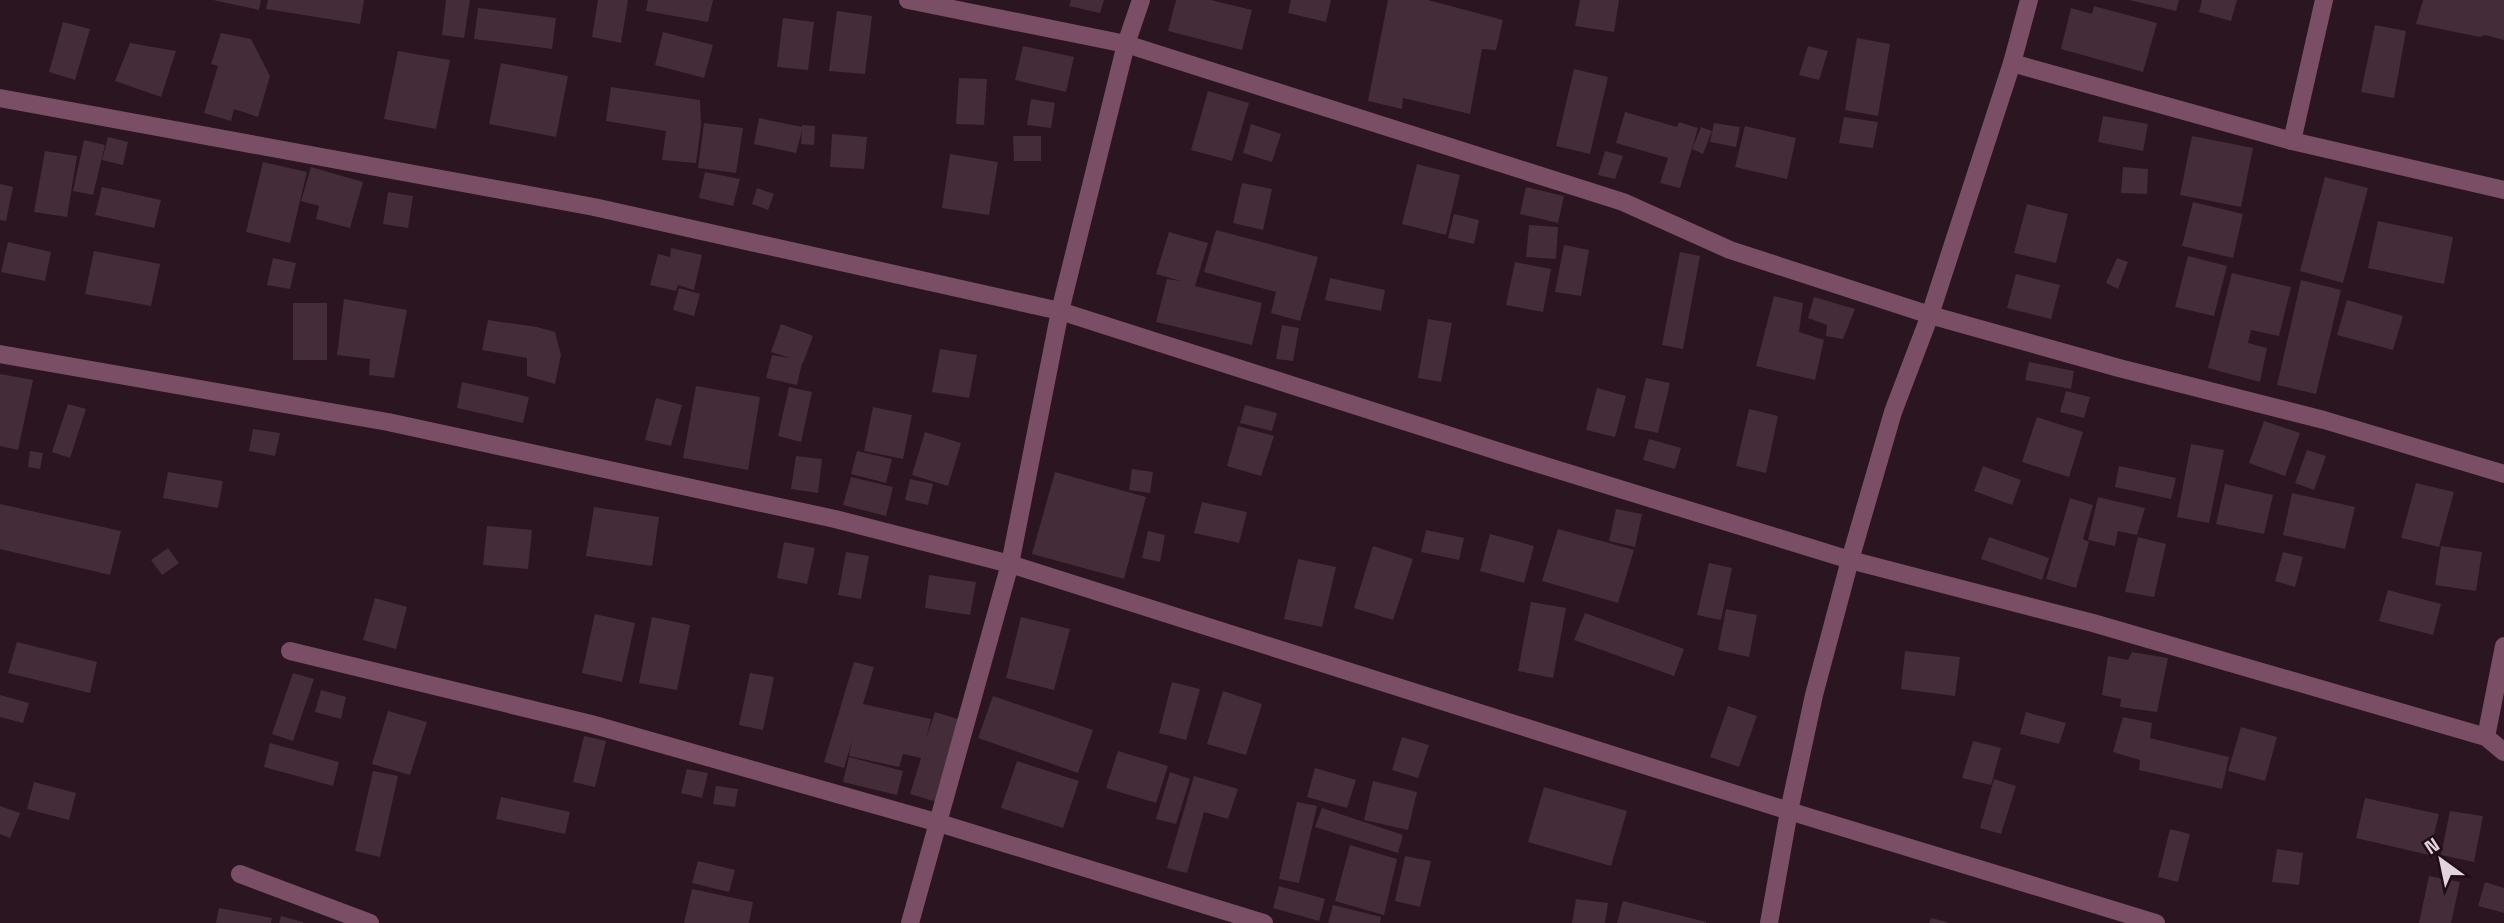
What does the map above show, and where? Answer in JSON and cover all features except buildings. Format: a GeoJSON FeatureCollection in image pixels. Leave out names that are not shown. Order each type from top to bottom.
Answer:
{"type":"FeatureCollection","features":[{"type":"Feature","properties":{"kind":"street"},"geometry":{"type":"LineString","coordinates":[[908,0],[1126,44],[1623,202],[1730,250],[1930,315],[2119,368],[2324,420],[2504,474]]}},
{"type":"Feature","properties":{"kind":"street"},"geometry":{"type":"LineString","coordinates":[[910,923],[1010,564],[1060,311],[1126,44],[1141,0]]}},
{"type":"Feature","properties":{"kind":"street"},"geometry":{"type":"LineString","coordinates":[[1769,923],[1814,695],[1850,560],[1893,412],[1930,315],[2012,63],[2029,0]]}},
{"type":"Feature","properties":{"kind":"street"},"geometry":{"type":"LineString","coordinates":[[2292,141],[2324,0]]}},
{"type":"Feature","properties":{"kind":"street"},"geometry":{"type":"LineString","coordinates":[[2012,63],[2292,141],[2504,190]]}},
{"type":"Feature","properties":{"kind":"street"},"geometry":{"type":"LineString","coordinates":[[0,98],[594,207],[1060,311],[1850,560],[2094,622],[2486,737],[2504,751]]}},
{"type":"Feature","properties":{"kind":"street"},"geometry":{"type":"LineString","coordinates":[[0,354],[388,422],[835,519],[1010,564],[1789,811],[2156,923]]}},
{"type":"Feature","properties":{"kind":"street"},"geometry":{"type":"LineString","coordinates":[[2486,737],[2504,646]]}},
{"type":"Feature","properties":{"kind":"street"},"geometry":{"type":"LineString","coordinates":[[290,651],[591,724],[939,823],[1264,923]]}},
{"type":"Feature","properties":{"kind":"street"},"geometry":{"type":"LineString","coordinates":[[240,874],[370,923]]}}]}
